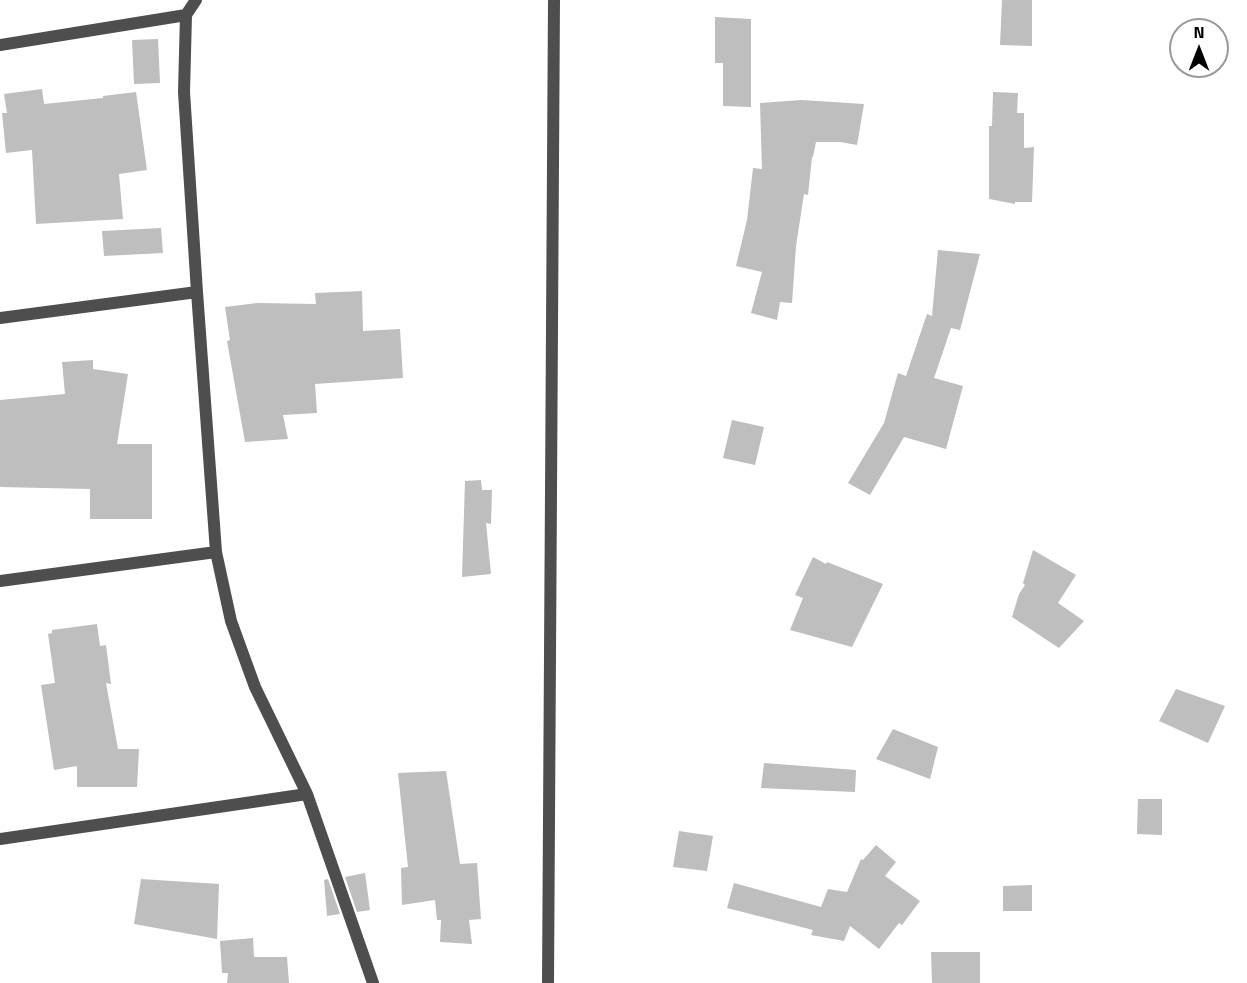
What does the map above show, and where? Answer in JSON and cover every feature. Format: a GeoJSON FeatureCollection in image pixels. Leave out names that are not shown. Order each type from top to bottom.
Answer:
{"type":"FeatureCollection","features":[{"type":"Feature","properties":{"kind":"street"},"geometry":{"type":"LineString","coordinates":[[196,0],[186,15],[184,92],[216,552],[231,621],[255,687],[307,794],[373,983]]}},
{"type":"Feature","properties":{"kind":"street"},"geometry":{"type":"LineString","coordinates":[[548,983],[554,0]]}},
{"type":"Feature","properties":{"kind":"street"},"geometry":{"type":"LineString","coordinates":[[0,45],[186,15]]}},
{"type":"Feature","properties":{"kind":"street"},"geometry":{"type":"LineString","coordinates":[[0,318],[197,292]]}},
{"type":"Feature","properties":{"kind":"street"},"geometry":{"type":"LineString","coordinates":[[0,581],[216,552]]}},
{"type":"Feature","properties":{"kind":"street"},"geometry":{"type":"LineString","coordinates":[[0,838],[307,794]]}},
{"type":"Feature","properties":{"kind":"building"},"geometry":{"type":"Polygon","coordinates":[[[1002,0],[1032,0],[1032,46],[1000,45],[1002,0]]]}},
{"type":"Feature","properties":{"kind":"building"},"geometry":{"type":"Polygon","coordinates":[[[715,17],[751,19],[751,107],[723,106],[723,63],[715,63],[715,17]]]}},
{"type":"Feature","properties":{"kind":"building"},"geometry":{"type":"Polygon","coordinates":[[[158,39],[160,83],[134,84],[132,40],[158,39]]]}},
{"type":"Feature","properties":{"kind":"building"},"geometry":{"type":"Polygon","coordinates":[[[42,89],[44,104],[136,92],[147,170],[119,174],[123,219],[36,224],[32,150],[6,153],[2,113],[7,113],[4,94],[42,89]]]}},
{"type":"Feature","properties":{"kind":"building"},"geometry":{"type":"Polygon","coordinates":[[[993,92],[1018,93],[1017,113],[1024,113],[1024,148],[1034,147],[1032,202],[1015,202],[1015,204],[989,199],[989,126],[992,126],[993,92]]]}},
{"type":"Feature","properties":{"kind":"building"},"geometry":{"type":"Polygon","coordinates":[[[802,100],[864,104],[857,145],[816,142],[808,195],[804,194],[796,246],[792,303],[780,302],[777,320],[751,313],[762,272],[736,266],[747,220],[753,168],[762,169],[760,103],[802,100]]]}},
{"type":"Feature","properties":{"kind":"building"},"geometry":{"type":"Polygon","coordinates":[[[161,228],[163,253],[104,256],[102,231],[161,228]]]}},
{"type":"Feature","properties":{"kind":"building"},"geometry":{"type":"Polygon","coordinates":[[[938,250],[980,254],[960,330],[951,328],[934,378],[963,386],[946,449],[904,437],[870,495],[848,483],[884,423],[898,373],[906,376],[927,314],[932,316],[938,250]]]}},
{"type":"Feature","properties":{"kind":"building"},"geometry":{"type":"Polygon","coordinates":[[[362,291],[363,331],[400,329],[403,378],[315,384],[317,413],[283,415],[288,439],[245,442],[227,341],[230,340],[225,307],[257,303],[316,304],[315,293],[362,291]]]}},
{"type":"Feature","properties":{"kind":"building"},"geometry":{"type":"Polygon","coordinates":[[[93,360],[93,369],[128,374],[117,444],[152,444],[152,519],[90,519],[90,489],[0,487],[0,400],[65,394],[62,362],[93,360]]]}},
{"type":"Feature","properties":{"kind":"building"},"geometry":{"type":"Polygon","coordinates":[[[732,420],[764,427],[755,465],[723,458],[732,420]]]}},
{"type":"Feature","properties":{"kind":"building"},"geometry":{"type":"Polygon","coordinates":[[[481,480],[482,490],[492,490],[491,524],[486,523],[491,574],[462,577],[465,481],[481,480]]]}},
{"type":"Feature","properties":{"kind":"building"},"geometry":{"type":"Polygon","coordinates":[[[1033,550],[1076,575],[1058,603],[1084,621],[1059,648],[1012,617],[1019,594],[1025,585],[1023,583],[1033,550]]]}},
{"type":"Feature","properties":{"kind":"building"},"geometry":{"type":"Polygon","coordinates":[[[813,557],[826,564],[827,562],[883,584],[852,647],[790,630],[803,598],[795,595],[813,557]]]}},
{"type":"Feature","properties":{"kind":"building"},"geometry":{"type":"Polygon","coordinates":[[[97,624],[100,646],[106,645],[111,684],[106,683],[118,749],[139,749],[137,787],[77,787],[77,766],[54,770],[41,685],[55,683],[48,634],[52,633],[52,630],[97,624]]]}},
{"type":"Feature","properties":{"kind":"building"},"geometry":{"type":"Polygon","coordinates":[[[1176,689],[1225,706],[1208,743],[1159,721],[1176,689]]]}},
{"type":"Feature","properties":{"kind":"building"},"geometry":{"type":"Polygon","coordinates":[[[893,729],[938,747],[930,779],[876,759],[893,729]]]}},
{"type":"Feature","properties":{"kind":"building"},"geometry":{"type":"Polygon","coordinates":[[[764,763],[856,770],[855,792],[761,788],[764,763]]]}},
{"type":"Feature","properties":{"kind":"building"},"geometry":{"type":"Polygon","coordinates":[[[446,771],[460,864],[477,863],[481,919],[469,920],[472,944],[440,942],[441,920],[437,920],[435,900],[402,905],[401,868],[408,867],[398,773],[446,771]]]}},
{"type":"Feature","properties":{"kind":"building"},"geometry":{"type":"Polygon","coordinates":[[[1138,799],[1162,799],[1162,835],[1137,834],[1138,799]]]}},
{"type":"Feature","properties":{"kind":"building"},"geometry":{"type":"Polygon","coordinates":[[[679,831],[713,836],[707,871],[673,867],[679,831]]]}},
{"type":"Feature","properties":{"kind":"building"},"geometry":{"type":"Polygon","coordinates":[[[876,845],[896,862],[885,876],[920,901],[902,925],[899,923],[879,949],[850,926],[844,941],[811,935],[813,930],[727,908],[734,883],[821,907],[828,889],[847,892],[861,859],[863,860],[876,845]]]}},
{"type":"Feature","properties":{"kind":"building"},"geometry":{"type":"Polygon","coordinates":[[[365,873],[370,910],[357,912],[345,877],[365,873]]]}},
{"type":"Feature","properties":{"kind":"building"},"geometry":{"type":"Polygon","coordinates":[[[141,879],[219,884],[217,939],[134,924],[141,879]]]}},
{"type":"Feature","properties":{"kind":"building"},"geometry":{"type":"Polygon","coordinates":[[[328,879],[340,914],[327,916],[324,880],[328,879]]]}},
{"type":"Feature","properties":{"kind":"building"},"geometry":{"type":"Polygon","coordinates":[[[1032,885],[1032,911],[1003,911],[1003,886],[1032,885]]]}},
{"type":"Feature","properties":{"kind":"building"},"geometry":{"type":"Polygon","coordinates":[[[253,938],[254,957],[287,957],[289,983],[227,983],[228,973],[222,973],[220,941],[253,938]]]}},
{"type":"Feature","properties":{"kind":"building"},"geometry":{"type":"Polygon","coordinates":[[[931,952],[980,952],[980,983],[932,983],[931,952]]]}}]}
